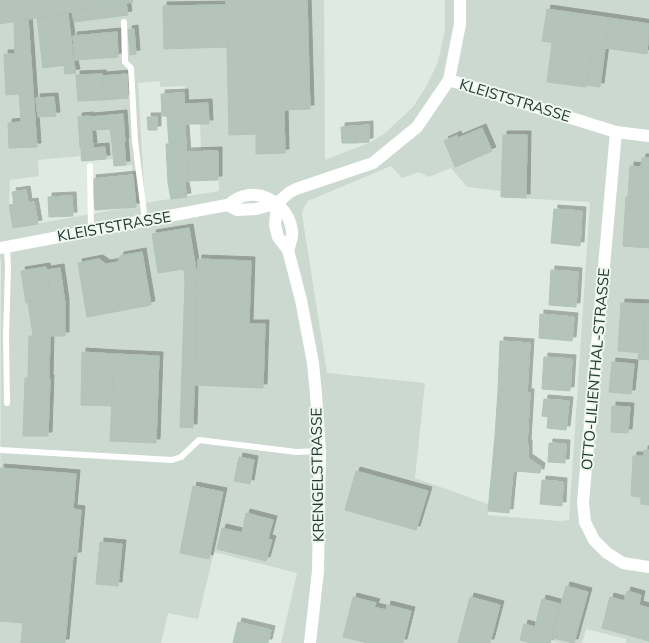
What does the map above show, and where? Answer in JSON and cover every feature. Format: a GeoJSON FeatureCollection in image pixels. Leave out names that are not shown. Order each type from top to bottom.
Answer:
{"type":"FeatureCollection","features":[{"type":"Feature","properties":{"kind":"street"},"geometry":{"type":"LineString","coordinates":[[449,80],[460,24],[460,0]]}},
{"type":"Feature","properties":{"kind":"street","name":"KLEISTSTRASSE"},"geometry":{"type":"LineString","coordinates":[[3,247],[229,205],[235,198],[256,194],[277,203],[296,189],[373,162],[417,127],[449,80],[616,132],[649,136]]}},
{"type":"Feature","properties":{"kind":"street","name":"OTTO-LILIENTHAL-STRASSE"},"geometry":{"type":"LineString","coordinates":[[616,132],[583,502],[585,522],[594,540],[607,553],[623,563],[649,568]]}},
{"type":"Feature","properties":{"kind":"street","name":"KRENGELSTRASSE"},"geometry":{"type":"LineString","coordinates":[[277,203],[275,225],[278,237],[288,250],[301,300],[313,363],[320,451],[318,571],[310,643]]}},
{"type":"Feature","properties":{"kind":"lane"},"geometry":{"type":"LineString","coordinates":[[124,22],[125,62],[131,68],[135,141],[145,221]]}},
{"type":"Feature","properties":{"kind":"lane"},"geometry":{"type":"LineString","coordinates":[[90,166],[91,231]]}},
{"type":"Feature","properties":{"kind":"lane"},"geometry":{"type":"LineString","coordinates":[[3,247],[8,269],[6,335],[8,403]]}},
{"type":"Feature","properties":{"kind":"lane"},"geometry":{"type":"LineString","coordinates":[[0,450],[172,460],[181,456],[199,440],[296,452],[320,451]]}},
{"type":"Feature","properties":{"kind":"shaded area"},"geometry":{"type":"Polygon","coordinates":[[[0,0],[324,0],[325,160],[371,142],[384,134],[413,107],[426,87],[438,62],[445,30],[445,0],[649,0],[649,643],[626,643],[626,639],[586,629],[582,643],[552,641],[551,643],[281,643],[297,573],[214,552],[198,619],[168,613],[161,643],[0,643],[0,0]],[[160,81],[138,83],[145,203],[219,191],[217,150],[201,149],[200,124],[185,124],[185,86],[160,87],[160,81]],[[80,156],[38,160],[39,176],[10,180],[9,205],[13,228],[136,206],[132,165],[114,166],[113,159],[81,161],[80,156]],[[391,166],[308,201],[302,214],[327,373],[425,383],[415,478],[488,504],[488,515],[560,521],[569,520],[590,202],[501,197],[501,191],[467,187],[451,168],[429,177],[419,172],[402,178],[391,166]]]}},
{"type":"Feature","properties":{"kind":"building"},"geometry":{"type":"Polygon","coordinates":[[[0,0],[132,0],[133,2],[0,24],[0,0]]]}},
{"type":"Feature","properties":{"kind":"building"},"geometry":{"type":"Polygon","coordinates":[[[226,0],[307,0],[310,109],[284,110],[285,153],[256,154],[256,134],[229,135],[226,0]]]}},
{"type":"Feature","properties":{"kind":"building"},"geometry":{"type":"Polygon","coordinates":[[[126,3],[128,15],[74,22],[72,11],[126,3]]]}},
{"type":"Feature","properties":{"kind":"building"},"geometry":{"type":"Polygon","coordinates":[[[226,5],[227,47],[164,49],[163,6],[226,5]]]}},
{"type":"Feature","properties":{"kind":"building"},"geometry":{"type":"Polygon","coordinates":[[[547,9],[609,18],[600,87],[587,85],[592,49],[542,41],[547,9]]]}},
{"type":"Feature","properties":{"kind":"building"},"geometry":{"type":"Polygon","coordinates":[[[68,14],[74,64],[43,68],[37,18],[68,14]]]}},
{"type":"Feature","properties":{"kind":"building"},"geometry":{"type":"Polygon","coordinates":[[[28,18],[37,147],[9,148],[8,123],[21,122],[19,94],[6,95],[4,54],[15,54],[14,22],[28,18]]]}},
{"type":"Feature","properties":{"kind":"building"},"geometry":{"type":"Polygon","coordinates":[[[609,18],[649,24],[647,54],[605,48],[609,18]]]}},
{"type":"Feature","properties":{"kind":"building"},"geometry":{"type":"Polygon","coordinates":[[[134,29],[136,54],[130,55],[128,30],[134,29]]]}},
{"type":"Feature","properties":{"kind":"building"},"geometry":{"type":"Polygon","coordinates":[[[117,32],[118,57],[75,60],[73,36],[117,32]]]}},
{"type":"Feature","properties":{"kind":"building"},"geometry":{"type":"Polygon","coordinates":[[[552,43],[592,49],[586,87],[547,82],[552,43]]]}},
{"type":"Feature","properties":{"kind":"building"},"geometry":{"type":"Polygon","coordinates":[[[74,64],[76,73],[65,74],[64,65],[74,64]]]}},
{"type":"Feature","properties":{"kind":"building"},"geometry":{"type":"Polygon","coordinates":[[[102,74],[104,100],[78,101],[76,75],[102,74]]]}},
{"type":"Feature","properties":{"kind":"building"},"geometry":{"type":"Polygon","coordinates":[[[127,74],[128,98],[104,100],[102,76],[127,74]]]}},
{"type":"Feature","properties":{"kind":"building"},"geometry":{"type":"Polygon","coordinates":[[[184,93],[185,116],[162,116],[161,94],[184,93]]]}},
{"type":"Feature","properties":{"kind":"building"},"geometry":{"type":"Polygon","coordinates":[[[54,97],[56,116],[38,117],[36,98],[54,97]]]}},
{"type":"Feature","properties":{"kind":"building"},"geometry":{"type":"Polygon","coordinates":[[[208,103],[209,124],[185,124],[185,104],[208,103]]]}},
{"type":"Feature","properties":{"kind":"building"},"geometry":{"type":"Polygon","coordinates":[[[123,114],[125,142],[112,143],[110,129],[91,130],[90,117],[123,114]]]}},
{"type":"Feature","properties":{"kind":"building"},"geometry":{"type":"Polygon","coordinates":[[[90,116],[93,147],[80,148],[78,117],[90,116]]]}},
{"type":"Feature","properties":{"kind":"building"},"geometry":{"type":"Polygon","coordinates":[[[167,116],[184,116],[186,143],[169,144],[167,116]]]}},
{"type":"Feature","properties":{"kind":"building"},"geometry":{"type":"Polygon","coordinates":[[[147,117],[157,117],[157,130],[148,130],[147,117]]]}},
{"type":"Feature","properties":{"kind":"building"},"geometry":{"type":"Polygon","coordinates":[[[369,125],[369,142],[355,143],[355,126],[369,125]]]}},
{"type":"Feature","properties":{"kind":"building"},"geometry":{"type":"Polygon","coordinates":[[[355,126],[355,143],[342,143],[341,127],[355,126]]]}},
{"type":"Feature","properties":{"kind":"building"},"geometry":{"type":"Polygon","coordinates":[[[482,128],[492,151],[455,167],[444,141],[457,135],[458,138],[482,128]]]}},
{"type":"Feature","properties":{"kind":"building"},"geometry":{"type":"Polygon","coordinates":[[[503,135],[527,135],[526,198],[501,197],[503,135]]]}},
{"type":"Feature","properties":{"kind":"building"},"geometry":{"type":"Polygon","coordinates":[[[124,142],[126,165],[114,166],[112,143],[124,142]]]}},
{"type":"Feature","properties":{"kind":"building"},"geometry":{"type":"Polygon","coordinates":[[[186,143],[188,181],[168,183],[166,144],[186,143]]]}},
{"type":"Feature","properties":{"kind":"building"},"geometry":{"type":"Polygon","coordinates":[[[105,147],[106,159],[82,161],[81,149],[105,147]]]}},
{"type":"Feature","properties":{"kind":"building"},"geometry":{"type":"Polygon","coordinates":[[[218,151],[218,180],[188,181],[187,152],[218,151]]]}},
{"type":"Feature","properties":{"kind":"building"},"geometry":{"type":"Polygon","coordinates":[[[642,158],[649,158],[649,199],[628,197],[630,166],[641,167],[642,158]]]}},
{"type":"Feature","properties":{"kind":"building"},"geometry":{"type":"Polygon","coordinates":[[[133,175],[136,207],[95,210],[92,179],[133,175]]]}},
{"type":"Feature","properties":{"kind":"building"},"geometry":{"type":"Polygon","coordinates":[[[184,180],[187,197],[171,199],[168,183],[184,180]]]}},
{"type":"Feature","properties":{"kind":"building"},"geometry":{"type":"Polygon","coordinates":[[[26,190],[28,203],[34,202],[38,224],[13,228],[9,205],[14,204],[12,192],[26,190]]]}},
{"type":"Feature","properties":{"kind":"building"},"geometry":{"type":"Polygon","coordinates":[[[72,196],[73,216],[49,217],[48,197],[72,196]]]}},
{"type":"Feature","properties":{"kind":"building"},"geometry":{"type":"Polygon","coordinates":[[[626,197],[649,199],[649,248],[623,246],[626,197]]]}},
{"type":"Feature","properties":{"kind":"building"},"geometry":{"type":"Polygon","coordinates":[[[554,209],[582,211],[580,246],[551,243],[554,209]]]}},
{"type":"Feature","properties":{"kind":"building"},"geometry":{"type":"Polygon","coordinates":[[[189,228],[197,276],[193,428],[180,427],[184,269],[158,273],[152,234],[189,228]]]}},
{"type":"Feature","properties":{"kind":"building"},"geometry":{"type":"Polygon","coordinates":[[[142,252],[151,305],[87,317],[78,263],[99,259],[106,264],[118,262],[120,256],[142,252]]]}},
{"type":"Feature","properties":{"kind":"building"},"geometry":{"type":"Polygon","coordinates":[[[198,259],[251,261],[249,324],[265,324],[263,388],[194,385],[198,259]]]}},
{"type":"Feature","properties":{"kind":"building"},"geometry":{"type":"Polygon","coordinates":[[[46,267],[51,299],[26,303],[21,271],[46,267]]]}},
{"type":"Feature","properties":{"kind":"building"},"geometry":{"type":"Polygon","coordinates":[[[60,268],[65,303],[65,336],[33,336],[28,302],[51,299],[47,270],[60,268]]]}},
{"type":"Feature","properties":{"kind":"building"},"geometry":{"type":"Polygon","coordinates":[[[551,270],[578,272],[576,307],[549,305],[551,270]]]}},
{"type":"Feature","properties":{"kind":"building"},"geometry":{"type":"Polygon","coordinates":[[[621,303],[646,304],[643,353],[618,351],[621,303]]]}},
{"type":"Feature","properties":{"kind":"building"},"geometry":{"type":"Polygon","coordinates":[[[646,304],[649,304],[649,360],[638,359],[639,353],[643,353],[646,304]]]}},
{"type":"Feature","properties":{"kind":"building"},"geometry":{"type":"Polygon","coordinates":[[[540,314],[574,317],[572,341],[539,338],[540,314]]]}},
{"type":"Feature","properties":{"kind":"building"},"geometry":{"type":"Polygon","coordinates":[[[29,336],[50,336],[49,379],[28,378],[29,336]]]}},
{"type":"Feature","properties":{"kind":"building"},"geometry":{"type":"Polygon","coordinates":[[[500,341],[530,343],[527,393],[498,391],[500,341]]]}},
{"type":"Feature","properties":{"kind":"building"},"geometry":{"type":"Polygon","coordinates":[[[82,352],[114,354],[112,406],[81,405],[82,352]]]}},
{"type":"Feature","properties":{"kind":"building"},"geometry":{"type":"Polygon","coordinates":[[[114,354],[159,356],[156,443],[110,441],[114,354]]]}},
{"type":"Feature","properties":{"kind":"building"},"geometry":{"type":"Polygon","coordinates":[[[544,357],[572,359],[570,391],[542,389],[544,357]]]}},
{"type":"Feature","properties":{"kind":"building"},"geometry":{"type":"Polygon","coordinates":[[[612,362],[634,364],[631,394],[609,392],[612,362]]]}},
{"type":"Feature","properties":{"kind":"building"},"geometry":{"type":"Polygon","coordinates":[[[25,378],[50,379],[48,436],[23,436],[25,378]]]}},
{"type":"Feature","properties":{"kind":"building"},"geometry":{"type":"Polygon","coordinates":[[[498,391],[530,393],[527,444],[509,443],[510,437],[495,436],[498,391]]]}},
{"type":"Feature","properties":{"kind":"building"},"geometry":{"type":"Polygon","coordinates":[[[544,399],[569,401],[566,430],[547,428],[548,417],[542,416],[544,399]]]}},
{"type":"Feature","properties":{"kind":"building"},"geometry":{"type":"Polygon","coordinates":[[[612,406],[630,407],[628,433],[611,432],[612,406]]]}},
{"type":"Feature","properties":{"kind":"building"},"geometry":{"type":"Polygon","coordinates":[[[495,436],[510,437],[509,443],[528,444],[528,458],[541,467],[540,473],[492,469],[495,436]]]}},
{"type":"Feature","properties":{"kind":"building"},"geometry":{"type":"Polygon","coordinates":[[[549,443],[566,444],[565,463],[548,462],[549,443]]]}},
{"type":"Feature","properties":{"kind":"building"},"geometry":{"type":"Polygon","coordinates":[[[644,450],[649,450],[649,505],[641,504],[641,497],[631,496],[633,456],[644,456],[644,450]]]}},
{"type":"Feature","properties":{"kind":"building"},"geometry":{"type":"Polygon","coordinates":[[[239,457],[254,460],[250,484],[234,481],[239,457]]]}},
{"type":"Feature","properties":{"kind":"building"},"geometry":{"type":"Polygon","coordinates":[[[0,468],[76,474],[73,509],[81,510],[77,556],[73,556],[65,643],[21,643],[23,623],[0,621],[0,468]]]}},
{"type":"Feature","properties":{"kind":"building"},"geometry":{"type":"Polygon","coordinates":[[[492,469],[513,471],[509,513],[488,511],[492,469]]]}},
{"type":"Feature","properties":{"kind":"building"},"geometry":{"type":"Polygon","coordinates":[[[356,471],[428,491],[416,530],[345,510],[356,471]]]}},
{"type":"Feature","properties":{"kind":"building"},"geometry":{"type":"Polygon","coordinates":[[[542,480],[563,482],[562,506],[540,504],[542,480]]]}},
{"type":"Feature","properties":{"kind":"building"},"geometry":{"type":"Polygon","coordinates":[[[193,486],[223,492],[209,559],[180,553],[193,486]]]}},
{"type":"Feature","properties":{"kind":"building"},"geometry":{"type":"Polygon","coordinates":[[[246,513],[273,520],[268,539],[242,533],[246,513]]]}},
{"type":"Feature","properties":{"kind":"building"},"geometry":{"type":"Polygon","coordinates":[[[222,528],[272,540],[266,561],[217,549],[222,528]]]}},
{"type":"Feature","properties":{"kind":"building"},"geometry":{"type":"Polygon","coordinates":[[[100,542],[122,544],[118,586],[96,584],[100,542]]]}},
{"type":"Feature","properties":{"kind":"building"},"geometry":{"type":"Polygon","coordinates":[[[566,586],[588,592],[574,643],[552,638],[566,586]]]}},
{"type":"Feature","properties":{"kind":"building"},"geometry":{"type":"Polygon","coordinates":[[[627,591],[641,595],[639,605],[649,608],[649,641],[602,628],[610,597],[624,601],[627,591]]]}},
{"type":"Feature","properties":{"kind":"building"},"geometry":{"type":"Polygon","coordinates":[[[353,597],[376,603],[374,607],[386,610],[387,605],[411,611],[403,643],[368,643],[343,637],[353,597]]]}},
{"type":"Feature","properties":{"kind":"building"},"geometry":{"type":"Polygon","coordinates":[[[470,597],[500,605],[490,643],[458,643],[470,597]]]}},
{"type":"Feature","properties":{"kind":"building"},"geometry":{"type":"Polygon","coordinates":[[[542,599],[560,604],[550,643],[531,643],[520,640],[524,624],[535,627],[542,599]]]}},
{"type":"Feature","properties":{"kind":"building"},"geometry":{"type":"Polygon","coordinates":[[[238,622],[271,630],[268,643],[233,643],[238,622]]]}}]}
